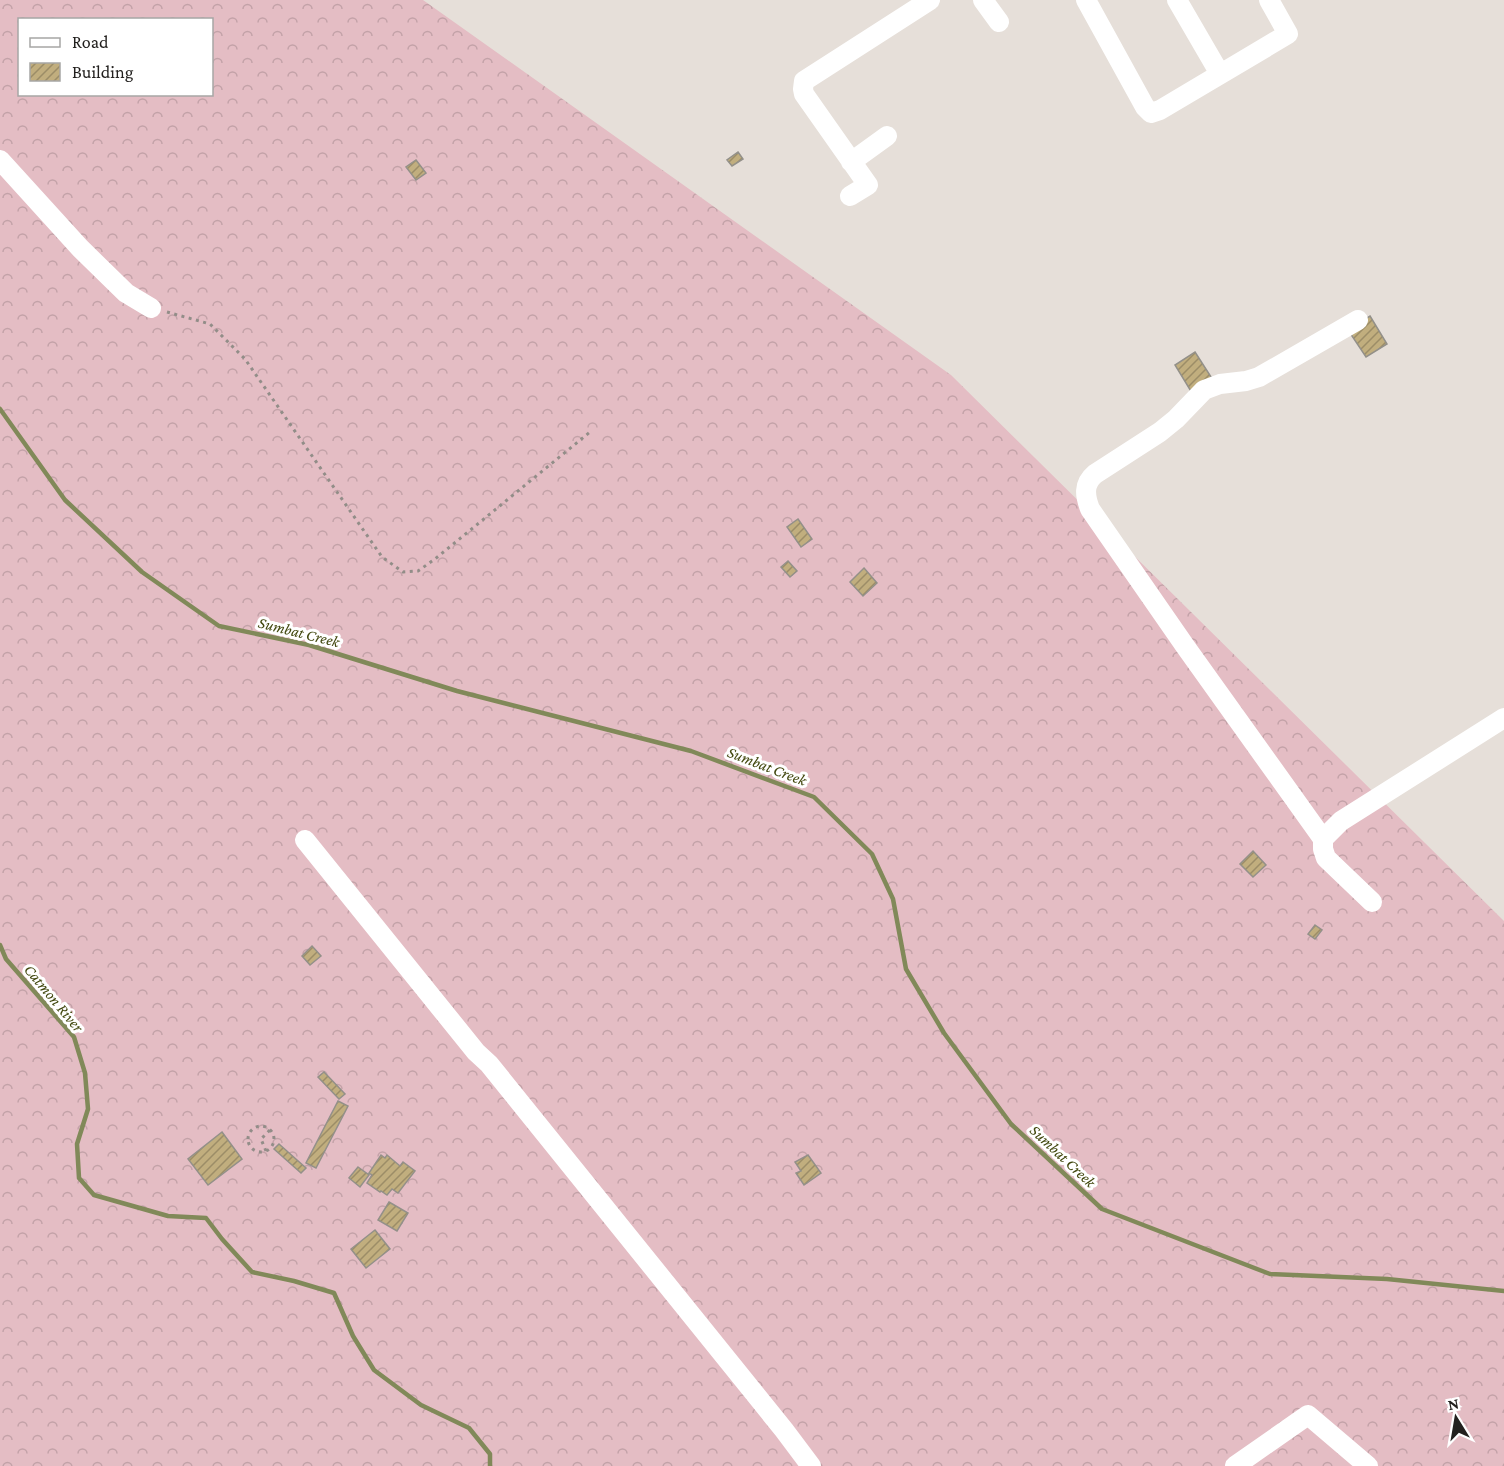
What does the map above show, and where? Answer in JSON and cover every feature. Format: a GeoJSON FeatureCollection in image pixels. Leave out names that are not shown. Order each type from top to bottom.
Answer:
{"type":"FeatureCollection","features":[{"type":"Feature","properties":{"kind":"street"},"geometry":{"type":"LineString","coordinates":[[850,196],[868,185],[804,94],[804,81],[930,0]]}},
{"type":"Feature","properties":{"kind":"street"},"geometry":{"type":"LineString","coordinates":[[983,0],[999,22]]}},
{"type":"Feature","properties":{"kind":"street"},"geometry":{"type":"LineString","coordinates":[[1086,0],[1145,107],[1150,112],[1160,110],[1288,34],[1269,0]]}},
{"type":"Feature","properties":{"kind":"street"},"geometry":{"type":"LineString","coordinates":[[1176,0],[1220,74]]}},
{"type":"Feature","properties":{"kind":"street"},"geometry":{"type":"LineString","coordinates":[[851,162],[887,136]]}},
{"type":"Feature","properties":{"kind":"street"},"geometry":{"type":"LineString","coordinates":[[0,160],[95,263],[126,293],[151,308]]}},
{"type":"Feature","properties":{"kind":"street"},"geometry":{"type":"LineString","coordinates":[[1358,320],[1259,377],[1220,384],[1204,390],[1160,432],[1090,478],[1087,483],[1086,500],[1096,519],[1323,839],[1326,858],[1372,902]]}},
{"type":"Feature","properties":{"kind":"street"},"geometry":{"type":"LineString","coordinates":[[1323,839],[1341,821],[1504,718]]}},
{"type":"Feature","properties":{"kind":"street"},"geometry":{"type":"LineString","coordinates":[[305,840],[811,1466]]}},
{"type":"Feature","properties":{"kind":"street"},"geometry":{"type":"LineString","coordinates":[[1235,1466],[1308,1415],[1368,1466]]}},
{"type":"Feature","properties":{"kind":"path"},"geometry":{"type":"LineString","coordinates":[[151,308],[210,324],[245,359],[382,557],[403,572],[418,571],[435,559],[590,432]]}},
{"type":"Feature","properties":{"kind":"path"},"geometry":{"type":"LineString","coordinates":[[258,1127],[266,1128],[272,1134],[273,1142],[266,1151],[253,1150],[248,1143],[248,1135],[258,1127]]}},
{"type":"Feature","properties":{"kind":"path"},"geometry":{"type":"LineString","coordinates":[[266,1151],[261,1139],[270,1130]]}},
{"type":"Feature","properties":{"kind":"green space"},"geometry":{"type":"Polygon","coordinates":[[[0,0],[423,0],[951,375],[1504,921],[1504,1466],[0,1466],[0,0]]]}},
{"type":"Feature","properties":{"kind":"building"},"geometry":{"type":"Polygon","coordinates":[[[738,152],[743,159],[732,166],[727,160],[738,152]]]}},
{"type":"Feature","properties":{"kind":"building"},"geometry":{"type":"Polygon","coordinates":[[[416,160],[426,173],[416,180],[406,167],[416,160]]]}},
{"type":"Feature","properties":{"kind":"building"},"geometry":{"type":"Polygon","coordinates":[[[1370,316],[1387,344],[1366,357],[1348,330],[1370,316]]]}},
{"type":"Feature","properties":{"kind":"building"},"geometry":{"type":"Polygon","coordinates":[[[1195,352],[1213,380],[1192,393],[1175,365],[1195,352]]]}},
{"type":"Feature","properties":{"kind":"building"},"geometry":{"type":"Polygon","coordinates":[[[798,519],[812,539],[801,547],[787,527],[798,519]]]}},
{"type":"Feature","properties":{"kind":"building"},"geometry":{"type":"Polygon","coordinates":[[[788,561],[797,571],[790,577],[781,567],[788,561]]]}},
{"type":"Feature","properties":{"kind":"building"},"geometry":{"type":"Polygon","coordinates":[[[864,568],[877,583],[863,596],[850,582],[864,568]]]}},
{"type":"Feature","properties":{"kind":"building"},"geometry":{"type":"Polygon","coordinates":[[[1253,851],[1266,865],[1253,877],[1240,864],[1253,851]]]}},
{"type":"Feature","properties":{"kind":"building"},"geometry":{"type":"Polygon","coordinates":[[[1315,925],[1322,930],[1315,939],[1308,934],[1315,925]]]}},
{"type":"Feature","properties":{"kind":"building"},"geometry":{"type":"Polygon","coordinates":[[[312,946],[321,956],[310,965],[302,956],[312,946]]]}},
{"type":"Feature","properties":{"kind":"building"},"geometry":{"type":"Polygon","coordinates":[[[324,1072],[345,1094],[339,1099],[318,1077],[324,1072]]]}},
{"type":"Feature","properties":{"kind":"building"},"geometry":{"type":"Polygon","coordinates":[[[338,1101],[348,1106],[316,1168],[306,1163],[338,1101]]]}},
{"type":"Feature","properties":{"kind":"building"},"geometry":{"type":"Polygon","coordinates":[[[222,1132],[242,1159],[208,1185],[188,1159],[222,1132]]]}},
{"type":"Feature","properties":{"kind":"building"},"geometry":{"type":"Polygon","coordinates":[[[279,1144],[306,1168],[301,1173],[274,1149],[279,1144]]]}},
{"type":"Feature","properties":{"kind":"building"},"geometry":{"type":"Polygon","coordinates":[[[381,1155],[385,1158],[387,1155],[400,1166],[403,1162],[415,1171],[398,1193],[392,1189],[387,1195],[367,1183],[372,1175],[369,1173],[381,1155]]]}},
{"type":"Feature","properties":{"kind":"building"},"geometry":{"type":"Polygon","coordinates":[[[808,1155],[821,1173],[804,1185],[796,1173],[801,1171],[795,1162],[808,1155]]]}},
{"type":"Feature","properties":{"kind":"building"},"geometry":{"type":"Polygon","coordinates":[[[358,1167],[369,1175],[360,1187],[349,1178],[358,1167]]]}},
{"type":"Feature","properties":{"kind":"building"},"geometry":{"type":"Polygon","coordinates":[[[389,1202],[408,1213],[397,1231],[378,1220],[389,1202]]]}},
{"type":"Feature","properties":{"kind":"building"},"geometry":{"type":"Polygon","coordinates":[[[375,1230],[390,1249],[366,1268],[351,1249],[375,1230]]]}},
{"type":"Feature","properties":{"kind":"waterway","name":"Sumbat Creek"},"geometry":{"type":"LineString","coordinates":[[0,409],[65,500],[142,572],[219,626],[309,645],[457,691],[691,751],[814,797],[872,854],[893,899],[906,969],[944,1033],[1011,1124],[1102,1209],[1270,1274],[1387,1279],[1504,1291]]}},
{"type":"Feature","properties":{"kind":"waterway","name":"Catmon River"},"geometry":{"type":"LineString","coordinates":[[0,945],[6,959],[74,1037],[85,1073],[88,1109],[77,1144],[79,1178],[94,1195],[168,1216],[206,1218],[252,1272],[334,1293],[353,1336],[374,1370],[421,1405],[469,1428],[490,1454],[490,1466]]}}]}
